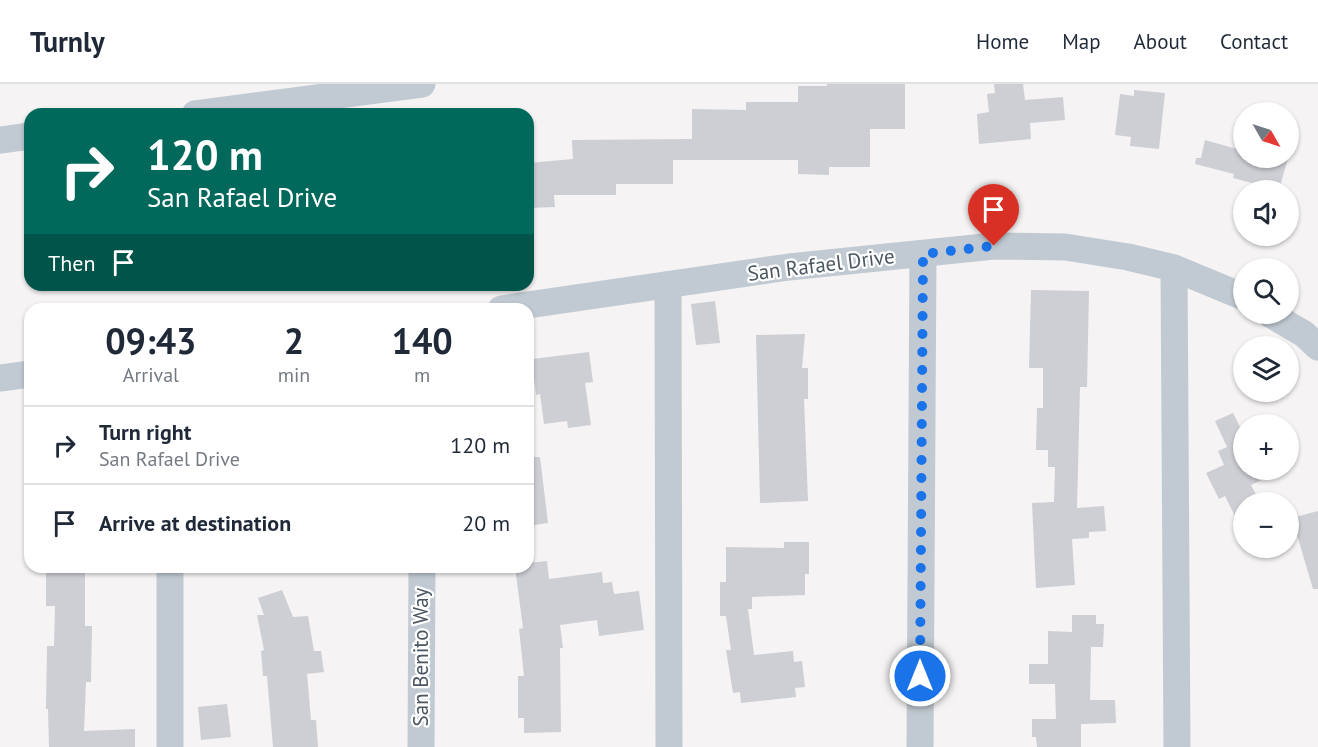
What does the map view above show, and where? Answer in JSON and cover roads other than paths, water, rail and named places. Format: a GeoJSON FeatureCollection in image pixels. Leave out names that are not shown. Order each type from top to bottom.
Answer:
{"type":"FeatureCollection","features":[{"type":"Feature","properties":{"kind":"street"},"geometry":{"type":"LineString","coordinates":[[240,108],[422,84]]}},
{"type":"Feature","properties":{"kind":"street"},"geometry":{"type":"LineString","coordinates":[[0,140],[24,137]]}},
{"type":"Feature","properties":{"kind":"street","name":"San Rafael Drive"},"geometry":{"type":"LineString","coordinates":[[534,304],[789,267],[994,246],[1065,247],[1128,257],[1174,268],[1233,292]]}},
{"type":"Feature","properties":{"kind":"street"},"geometry":{"type":"LineString","coordinates":[[920,747],[923,254]]}},
{"type":"Feature","properties":{"kind":"street"},"geometry":{"type":"LineString","coordinates":[[1174,268],[1177,747]]}},
{"type":"Feature","properties":{"kind":"street"},"geometry":{"type":"LineString","coordinates":[[668,285],[669,747]]}},
{"type":"Feature","properties":{"kind":"street"},"geometry":{"type":"LineString","coordinates":[[1287,324],[1304,334],[1318,347]]}},
{"type":"Feature","properties":{"kind":"street"},"geometry":{"type":"LineString","coordinates":[[0,378],[24,375]]}},
{"type":"Feature","properties":{"kind":"street"},"geometry":{"type":"LineString","coordinates":[[170,573],[170,747]]}},
{"type":"Feature","properties":{"kind":"street","name":"San Benito Way"},"geometry":{"type":"LineString","coordinates":[[421,747],[422,573]]}}]}
